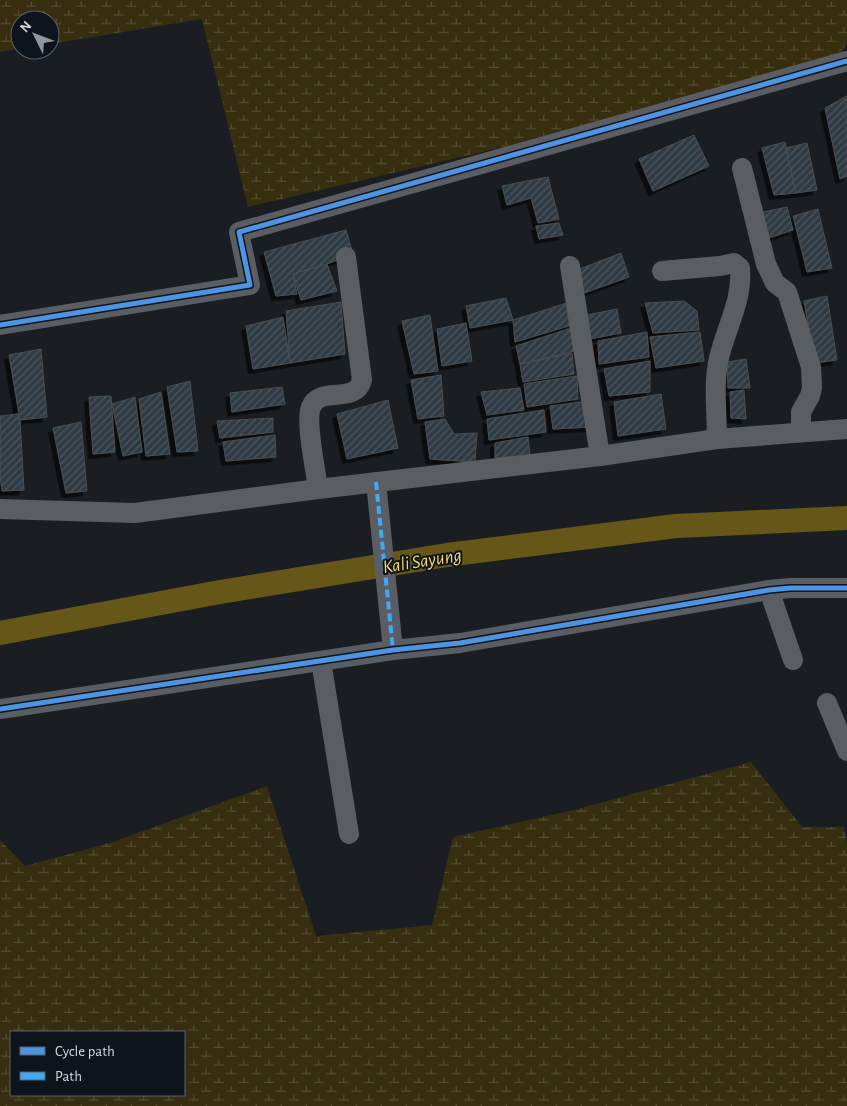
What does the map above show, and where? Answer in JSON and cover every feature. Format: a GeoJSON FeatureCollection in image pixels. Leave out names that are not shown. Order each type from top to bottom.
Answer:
{"type":"FeatureCollection","features":[{"type":"Feature","properties":{"kind":"street"},"geometry":{"type":"LineString","coordinates":[[0,325],[250,285],[239,232],[847,61]]}},
{"type":"Feature","properties":{"kind":"street"},"geometry":{"type":"LineString","coordinates":[[742,168],[766,264],[774,283],[787,292],[811,367],[812,388],[810,396],[800,412],[801,432]]}},
{"type":"Feature","properties":{"kind":"street"},"geometry":{"type":"LineString","coordinates":[[318,489],[310,428],[310,409],[312,404],[321,398],[354,392],[360,386],[362,380],[346,257]]}},
{"type":"Feature","properties":{"kind":"street"},"geometry":{"type":"LineString","coordinates":[[662,271],[734,263],[740,268],[741,277],[736,304],[719,359],[716,379],[717,439]]}},
{"type":"Feature","properties":{"kind":"street"},"geometry":{"type":"LineString","coordinates":[[570,266],[600,456]]}},
{"type":"Feature","properties":{"kind":"street"},"geometry":{"type":"LineString","coordinates":[[0,509],[135,514],[318,489],[377,488],[717,439],[847,429]]}},
{"type":"Feature","properties":{"kind":"street"},"geometry":{"type":"LineString","coordinates":[[377,488],[392,642]]}},
{"type":"Feature","properties":{"kind":"street"},"geometry":{"type":"LineString","coordinates":[[0,709],[321,661],[392,642],[460,643],[769,590],[847,588]]}},
{"type":"Feature","properties":{"kind":"street"},"geometry":{"type":"LineString","coordinates":[[769,590],[793,660]]}},
{"type":"Feature","properties":{"kind":"street"},"geometry":{"type":"LineString","coordinates":[[321,661],[349,834]]}},
{"type":"Feature","properties":{"kind":"street"},"geometry":{"type":"LineString","coordinates":[[827,703],[847,751]]}},
{"type":"Feature","properties":{"kind":"green space"},"geometry":{"type":"Polygon","coordinates":[[[0,0],[847,0],[847,43],[840,54],[533,140],[248,207],[202,19],[60,42],[60,10],[10,10],[10,50],[0,52],[0,0]]]}},
{"type":"Feature","properties":{"kind":"green space"},"geometry":{"type":"Polygon","coordinates":[[[751,762],[802,827],[844,827],[847,843],[847,1106],[0,1106],[0,840],[25,866],[113,842],[267,786],[316,936],[432,925],[453,837],[574,810],[751,762]]]}},
{"type":"Feature","properties":{"kind":"building"},"geometry":{"type":"Polygon","coordinates":[[[847,96],[847,176],[840,179],[825,108],[847,96]]]}},
{"type":"Feature","properties":{"kind":"building"},"geometry":{"type":"Polygon","coordinates":[[[694,135],[709,166],[653,191],[639,159],[694,135]]]}},
{"type":"Feature","properties":{"kind":"building"},"geometry":{"type":"Polygon","coordinates":[[[785,142],[796,193],[774,195],[762,148],[785,142]]]}},
{"type":"Feature","properties":{"kind":"building"},"geometry":{"type":"Polygon","coordinates":[[[807,143],[817,190],[796,193],[786,148],[807,143]]]}},
{"type":"Feature","properties":{"kind":"building"},"geometry":{"type":"Polygon","coordinates":[[[548,177],[559,219],[538,223],[531,198],[507,205],[502,186],[548,177]]]}},
{"type":"Feature","properties":{"kind":"building"},"geometry":{"type":"Polygon","coordinates":[[[787,207],[793,230],[766,239],[759,213],[787,207]]]}},
{"type":"Feature","properties":{"kind":"building"},"geometry":{"type":"Polygon","coordinates":[[[818,209],[832,268],[807,272],[793,216],[818,209]]]}},
{"type":"Feature","properties":{"kind":"building"},"geometry":{"type":"Polygon","coordinates":[[[559,223],[563,235],[539,239],[536,226],[559,223]]]}},
{"type":"Feature","properties":{"kind":"building"},"geometry":{"type":"Polygon","coordinates":[[[346,230],[353,254],[293,274],[297,294],[276,296],[264,252],[346,230]]]}},
{"type":"Feature","properties":{"kind":"building"},"geometry":{"type":"Polygon","coordinates":[[[621,253],[629,277],[584,293],[577,270],[621,253]]]}},
{"type":"Feature","properties":{"kind":"building"},"geometry":{"type":"Polygon","coordinates":[[[327,264],[337,291],[301,300],[293,274],[327,264]]]}},
{"type":"Feature","properties":{"kind":"building"},"geometry":{"type":"Polygon","coordinates":[[[827,296],[837,360],[815,363],[804,301],[827,296]]]}},
{"type":"Feature","properties":{"kind":"building"},"geometry":{"type":"Polygon","coordinates":[[[506,298],[513,320],[470,328],[466,306],[506,298]]]}},
{"type":"Feature","properties":{"kind":"building"},"geometry":{"type":"Polygon","coordinates":[[[684,301],[697,311],[699,330],[653,333],[645,303],[684,301]]]}},
{"type":"Feature","properties":{"kind":"building"},"geometry":{"type":"Polygon","coordinates":[[[341,302],[345,354],[290,363],[286,311],[341,302]]]}},
{"type":"Feature","properties":{"kind":"building"},"geometry":{"type":"Polygon","coordinates":[[[567,303],[572,325],[515,342],[513,320],[567,303]]]}},
{"type":"Feature","properties":{"kind":"building"},"geometry":{"type":"Polygon","coordinates":[[[617,309],[621,333],[590,339],[587,315],[617,309]]]}},
{"type":"Feature","properties":{"kind":"building"},"geometry":{"type":"Polygon","coordinates":[[[430,315],[438,371],[414,374],[402,321],[430,315]]]}},
{"type":"Feature","properties":{"kind":"building"},"geometry":{"type":"Polygon","coordinates":[[[283,317],[290,363],[253,369],[246,326],[283,317]]]}},
{"type":"Feature","properties":{"kind":"building"},"geometry":{"type":"Polygon","coordinates":[[[466,323],[472,361],[442,366],[437,329],[466,323]]]}},
{"type":"Feature","properties":{"kind":"building"},"geometry":{"type":"Polygon","coordinates":[[[574,327],[579,350],[520,364],[516,346],[574,327]]]}},
{"type":"Feature","properties":{"kind":"building"},"geometry":{"type":"Polygon","coordinates":[[[647,332],[649,357],[599,364],[598,341],[647,332]]]}},
{"type":"Feature","properties":{"kind":"building"},"geometry":{"type":"Polygon","coordinates":[[[700,332],[704,361],[656,368],[650,337],[700,332]]]}},
{"type":"Feature","properties":{"kind":"building"},"geometry":{"type":"Polygon","coordinates":[[[41,349],[47,417],[20,420],[9,355],[41,349]]]}},
{"type":"Feature","properties":{"kind":"building"},"geometry":{"type":"Polygon","coordinates":[[[572,353],[574,374],[523,382],[520,364],[572,353]]]}},
{"type":"Feature","properties":{"kind":"building"},"geometry":{"type":"Polygon","coordinates":[[[746,359],[750,388],[728,388],[727,362],[746,359]]]}},
{"type":"Feature","properties":{"kind":"building"},"geometry":{"type":"Polygon","coordinates":[[[650,361],[650,392],[609,396],[604,369],[650,361]]]}},
{"type":"Feature","properties":{"kind":"building"},"geometry":{"type":"Polygon","coordinates":[[[441,375],[444,416],[418,419],[411,380],[441,375]]]}},
{"type":"Feature","properties":{"kind":"building"},"geometry":{"type":"Polygon","coordinates":[[[577,376],[578,399],[527,407],[524,384],[577,376]]]}},
{"type":"Feature","properties":{"kind":"building"},"geometry":{"type":"Polygon","coordinates":[[[190,381],[198,451],[177,452],[167,387],[190,381]]]}},
{"type":"Feature","properties":{"kind":"building"},"geometry":{"type":"Polygon","coordinates":[[[282,387],[285,404],[232,412],[230,393],[282,387]]]}},
{"type":"Feature","properties":{"kind":"building"},"geometry":{"type":"Polygon","coordinates":[[[520,388],[524,410],[487,415],[481,392],[520,388]]]}},
{"type":"Feature","properties":{"kind":"building"},"geometry":{"type":"Polygon","coordinates":[[[744,390],[746,419],[731,418],[730,392],[744,390]]]}},
{"type":"Feature","properties":{"kind":"building"},"geometry":{"type":"Polygon","coordinates":[[[161,392],[170,454],[146,456],[139,399],[161,392]]]}},
{"type":"Feature","properties":{"kind":"building"},"geometry":{"type":"Polygon","coordinates":[[[661,394],[666,429],[618,436],[614,402],[661,394]]]}},
{"type":"Feature","properties":{"kind":"building"},"geometry":{"type":"Polygon","coordinates":[[[111,396],[115,452],[93,454],[89,397],[111,396]]]}},
{"type":"Feature","properties":{"kind":"building"},"geometry":{"type":"Polygon","coordinates":[[[135,397],[142,452],[123,456],[112,404],[135,397]]]}},
{"type":"Feature","properties":{"kind":"building"},"geometry":{"type":"Polygon","coordinates":[[[388,400],[398,448],[347,459],[337,414],[388,400]]]}},
{"type":"Feature","properties":{"kind":"building"},"geometry":{"type":"Polygon","coordinates":[[[589,401],[592,427],[553,429],[550,406],[589,401]]]}},
{"type":"Feature","properties":{"kind":"building"},"geometry":{"type":"Polygon","coordinates":[[[544,410],[546,432],[489,440],[487,419],[544,410]]]}},
{"type":"Feature","properties":{"kind":"building"},"geometry":{"type":"Polygon","coordinates":[[[18,414],[20,420],[24,490],[2,491],[0,476],[0,416],[18,414]]]}},
{"type":"Feature","properties":{"kind":"building"},"geometry":{"type":"Polygon","coordinates":[[[273,418],[273,432],[220,438],[217,421],[273,418]]]}},
{"type":"Feature","properties":{"kind":"building"},"geometry":{"type":"Polygon","coordinates":[[[445,419],[454,434],[477,433],[475,462],[430,459],[425,422],[445,419]]]}},
{"type":"Feature","properties":{"kind":"building"},"geometry":{"type":"Polygon","coordinates":[[[81,422],[87,491],[66,493],[53,428],[81,422]]]}},
{"type":"Feature","properties":{"kind":"building"},"geometry":{"type":"Polygon","coordinates":[[[275,435],[276,457],[226,461],[223,442],[275,435]]]}},
{"type":"Feature","properties":{"kind":"building"},"geometry":{"type":"Polygon","coordinates":[[[528,437],[530,455],[495,458],[495,443],[528,437]]]}},
{"type":"Feature","properties":{"kind":"waterway","name":"Kali Sayung"},"geometry":{"type":"LineString","coordinates":[[0,633],[220,592],[447,555],[676,526],[847,518]]}},
{"type":"Feature","properties":{"kind":"marked path"},"geometry":{"type":"LineString","coordinates":[[376,482],[393,650]]}},
{"type":"Feature","properties":{"kind":"cycle path"},"geometry":{"type":"LineString","coordinates":[[0,325],[250,285],[239,232],[847,61]]}},
{"type":"Feature","properties":{"kind":"cycle path"},"geometry":{"type":"LineString","coordinates":[[0,709],[393,650],[460,643],[769,590],[847,588]]}}]}
